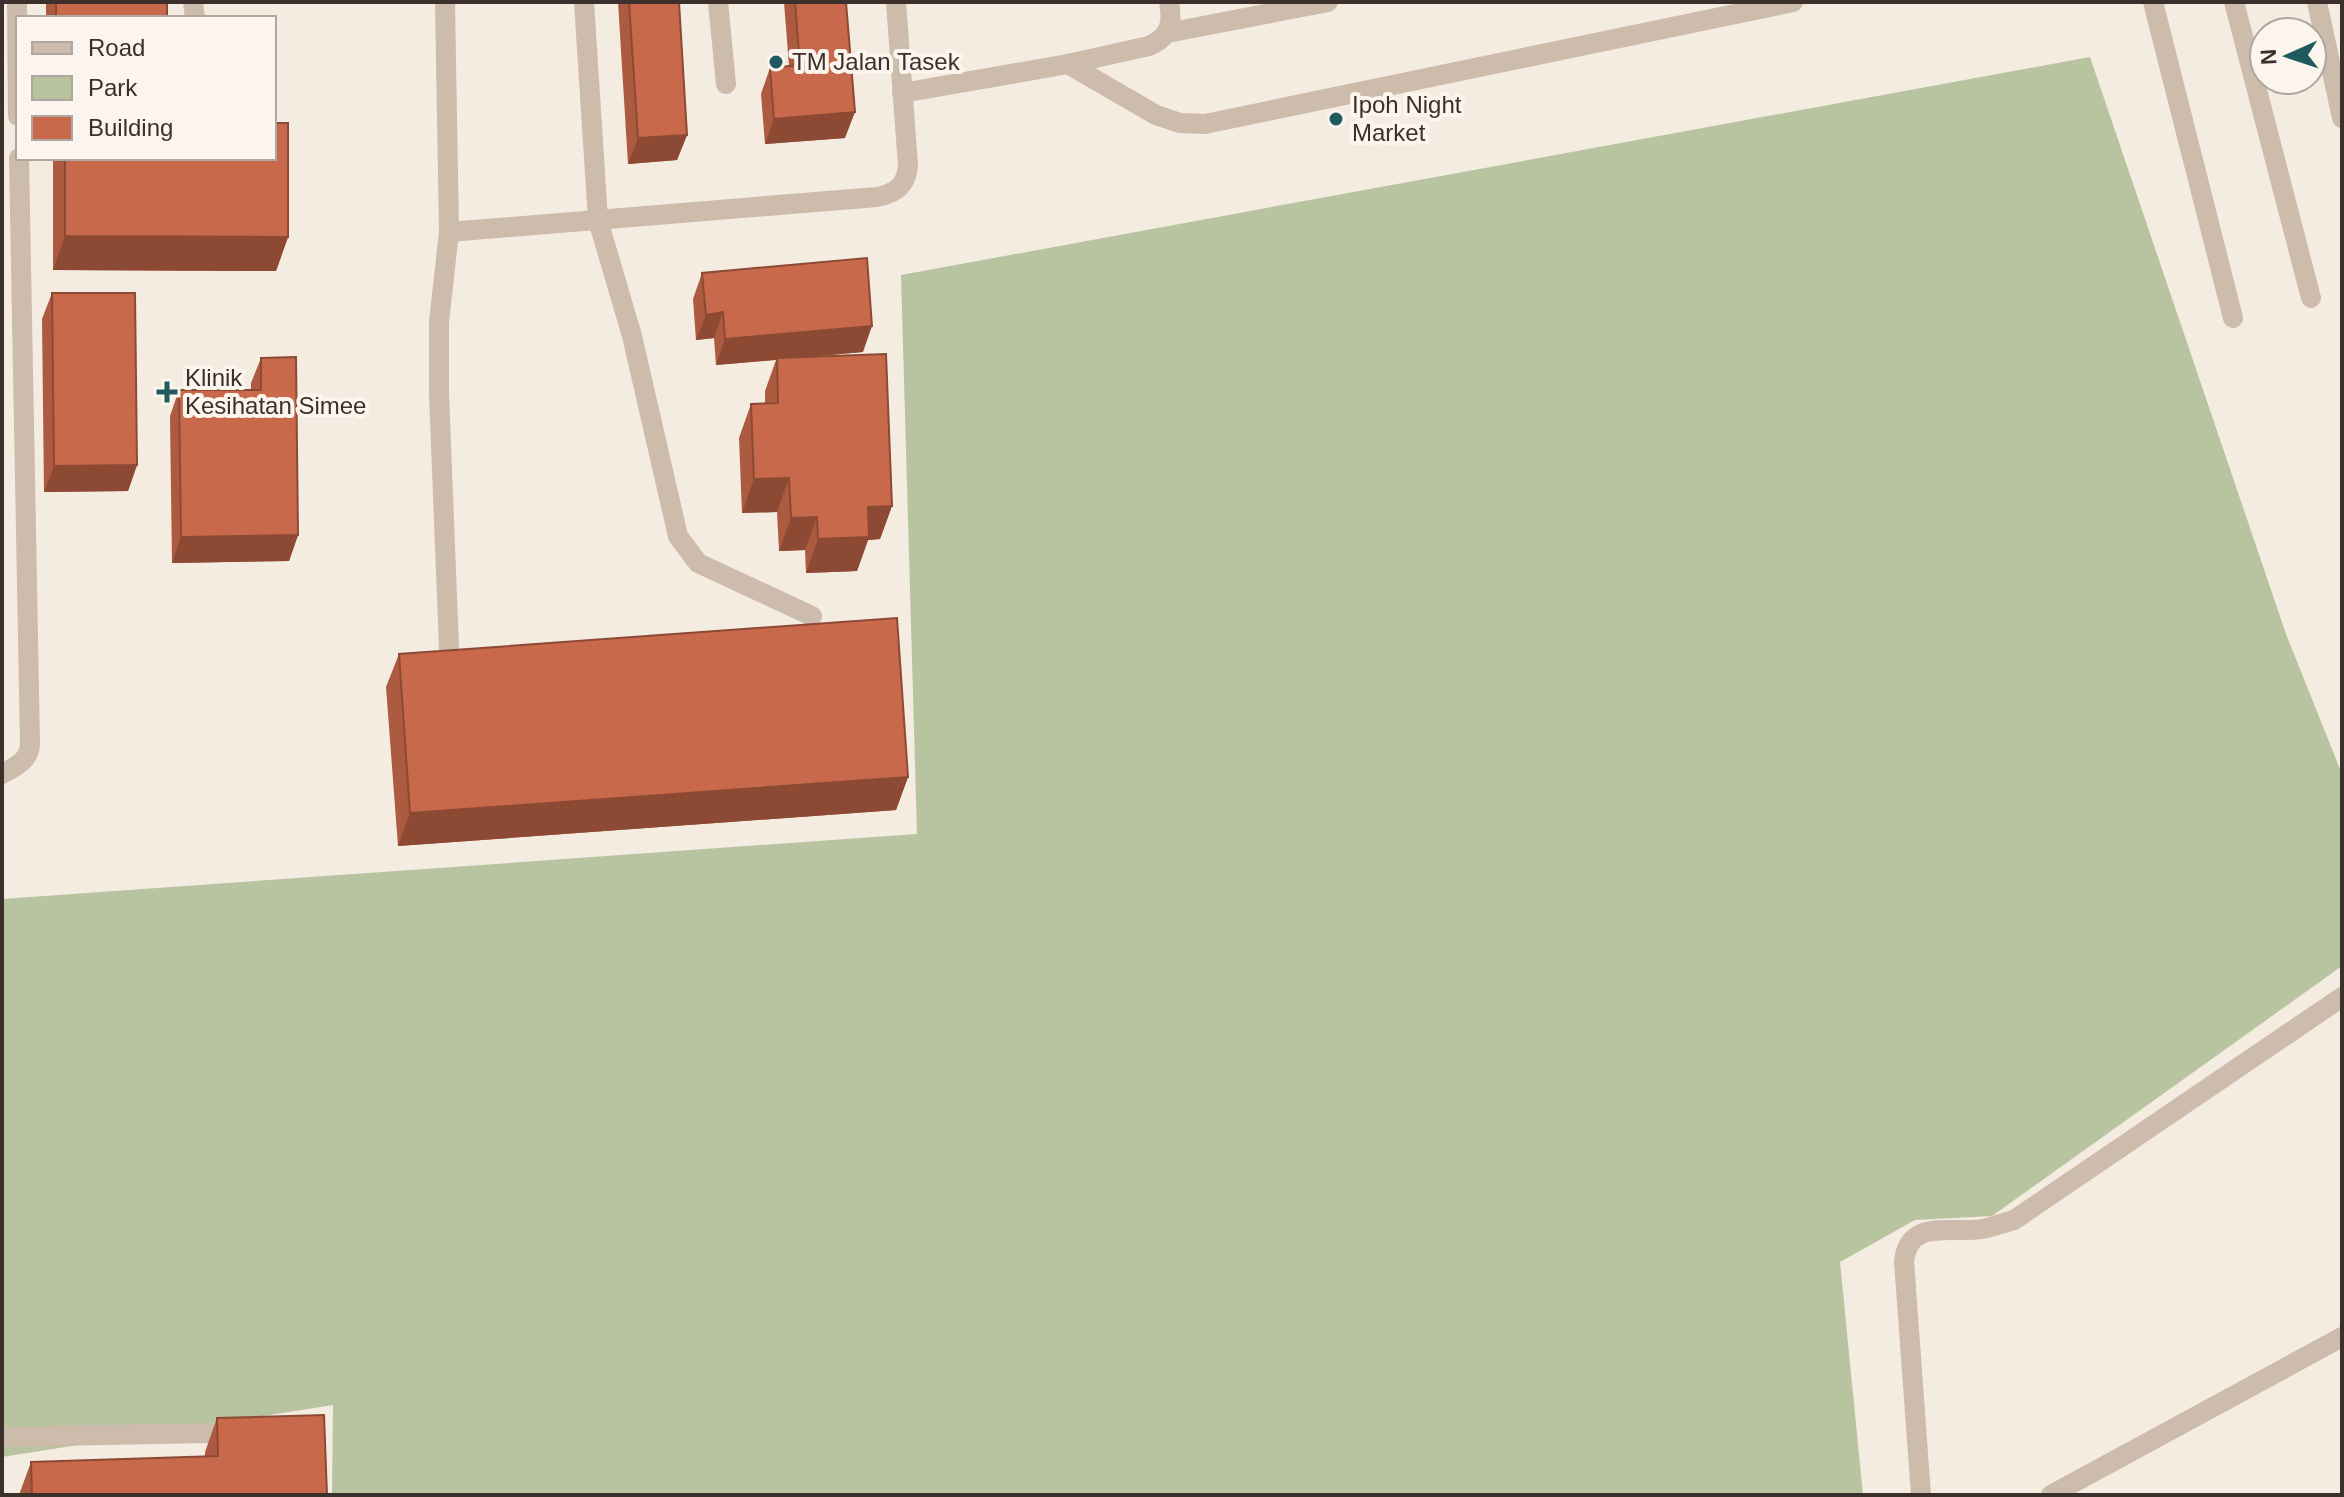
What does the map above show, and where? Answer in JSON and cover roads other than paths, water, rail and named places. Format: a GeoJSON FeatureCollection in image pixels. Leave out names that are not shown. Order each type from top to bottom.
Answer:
{"type":"FeatureCollection","features":[{"type":"Feature","properties":{"kind":"street"},"geometry":{"type":"LineString","coordinates":[[445,2],[449,232],[439,322],[439,393],[449,648]]}},
{"type":"Feature","properties":{"kind":"street"},"geometry":{"type":"LineString","coordinates":[[584,2],[598,220],[632,336],[678,536],[698,563],[812,616]]}},
{"type":"Feature","properties":{"kind":"street"},"geometry":{"type":"LineString","coordinates":[[718,2],[726,84]]}},
{"type":"Feature","properties":{"kind":"street"},"geometry":{"type":"LineString","coordinates":[[449,232],[877,197],[892,193],[901,187],[907,177],[908,166],[896,2]]}},
{"type":"Feature","properties":{"kind":"street"},"geometry":{"type":"LineString","coordinates":[[902,93],[1068,64],[1149,46],[1159,42],[1172,23],[1169,2]]}},
{"type":"Feature","properties":{"kind":"street"},"geometry":{"type":"LineString","coordinates":[[1167,33],[1328,2]]}},
{"type":"Feature","properties":{"kind":"street"},"geometry":{"type":"LineString","coordinates":[[1068,64],[1156,115],[1180,123],[1205,124],[1793,2]]}},
{"type":"Feature","properties":{"kind":"street"},"geometry":{"type":"LineString","coordinates":[[2153,2],[2233,318]]}},
{"type":"Feature","properties":{"kind":"street"},"geometry":{"type":"LineString","coordinates":[[2234,2],[2311,298]]}},
{"type":"Feature","properties":{"kind":"street"},"geometry":{"type":"LineString","coordinates":[[2317,2],[2342,118]]}},
{"type":"Feature","properties":{"kind":"street"},"geometry":{"type":"LineString","coordinates":[[2,774],[26,759],[30,752],[19,160]]}},
{"type":"Feature","properties":{"kind":"street"},"geometry":{"type":"LineString","coordinates":[[1921,1495],[1904,1261],[1905,1250],[1911,1240],[1920,1233],[1982,1229],[2014,1220],[2342,997]]}},
{"type":"Feature","properties":{"kind":"street"},"geometry":{"type":"LineString","coordinates":[[2052,1495],[2342,1337]]}},
{"type":"Feature","properties":{"kind":"street"},"geometry":{"type":"LineString","coordinates":[[2,1437],[208,1433],[242,1439],[248,1448]]}},
{"type":"Feature","properties":{"kind":"place","name":"TM Jalan Tasek"},"geometry":{"type":"Point","coordinates":[776,62]}},
{"type":"Feature","properties":{"kind":"place","name":"Ipoh Night Market"},"geometry":{"type":"Point","coordinates":[1336,119]}},
{"type":"Feature","properties":{"kind":"place","name":"Klinik Kesihatan Simee"},"geometry":{"type":"Point","coordinates":[167,392]}}]}
